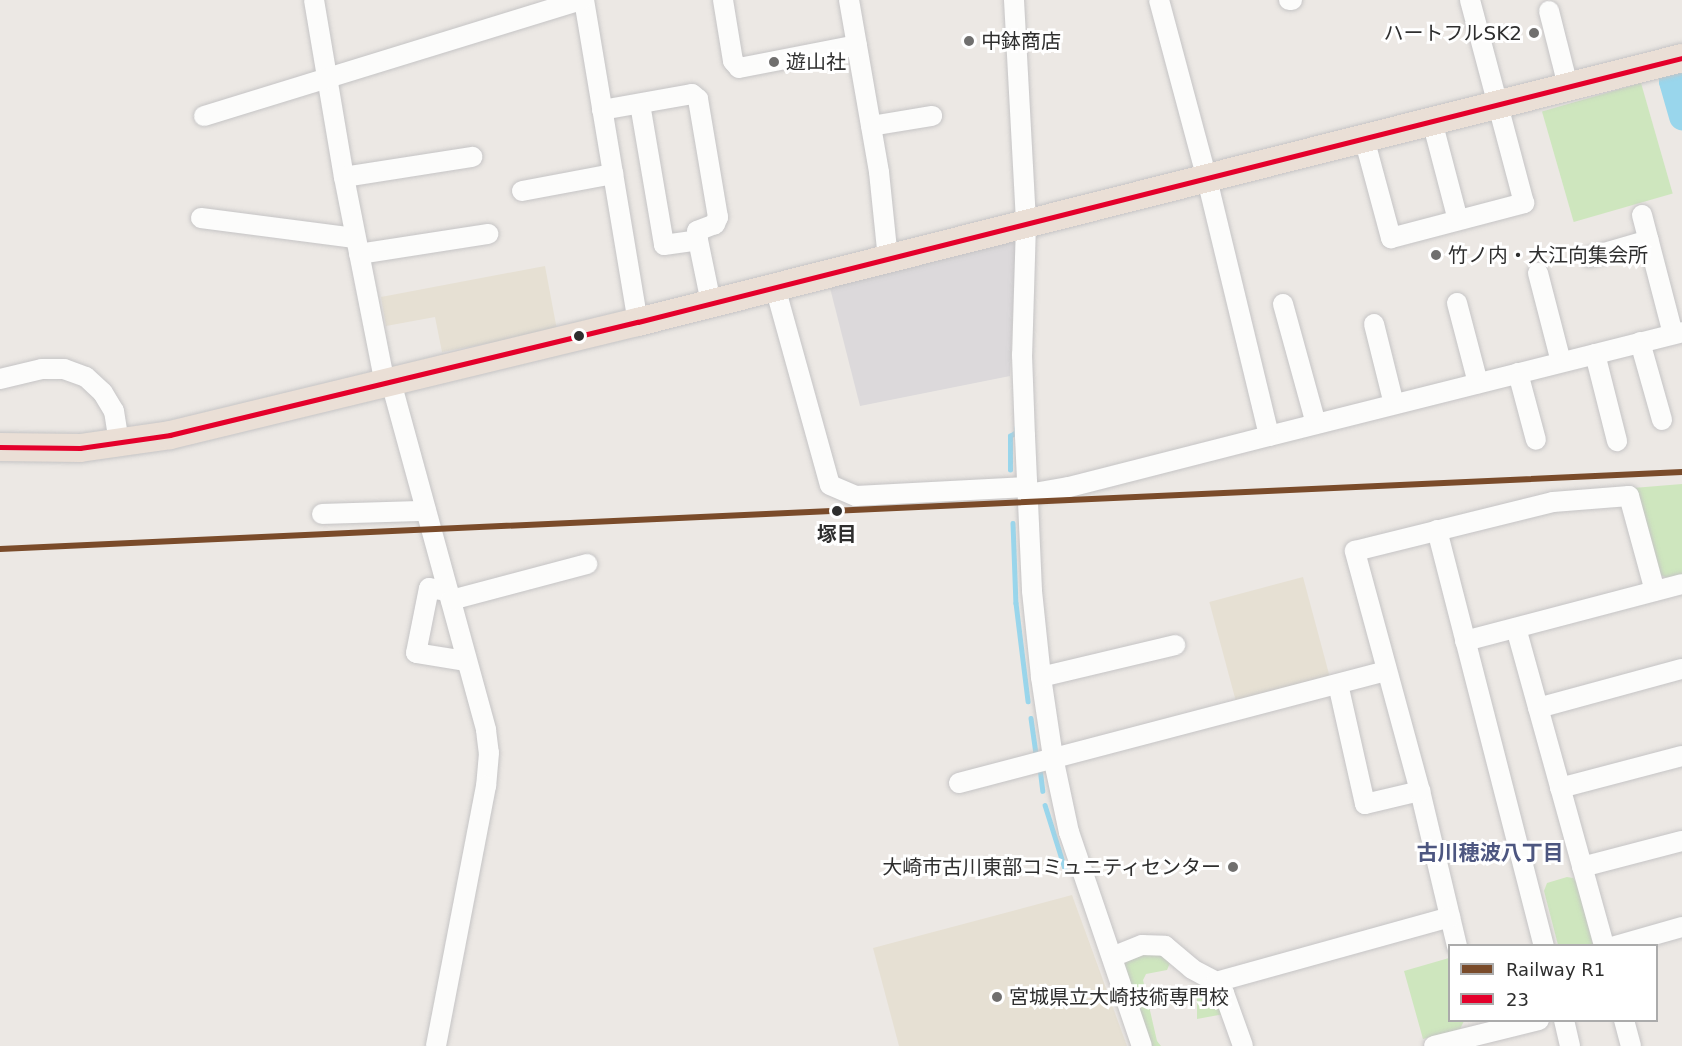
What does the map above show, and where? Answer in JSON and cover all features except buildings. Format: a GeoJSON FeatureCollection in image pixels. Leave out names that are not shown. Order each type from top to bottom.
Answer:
{"type":"FeatureCollection","features":[{"type":"Feature","properties":{"kind":"highway"},"geometry":{"type":"LineString","coordinates":[[0,447],[80,448],[182,433],[638,322],[1682,58]]}},
{"type":"Feature","properties":{"kind":"street"},"geometry":{"type":"LineString","coordinates":[[314,0],[357,246],[388,383],[486,730],[487,775],[436,1046]]}},
{"type":"Feature","properties":{"kind":"street"},"geometry":{"type":"LineString","coordinates":[[204,116],[583,0],[638,322]]}},
{"type":"Feature","properties":{"kind":"street"},"geometry":{"type":"LineString","coordinates":[[723,0],[733,61],[739,68],[856,45]]}},
{"type":"Feature","properties":{"kind":"street"},"geometry":{"type":"LineString","coordinates":[[849,0],[871,126],[888,259]]}},
{"type":"Feature","properties":{"kind":"street"},"geometry":{"type":"LineString","coordinates":[[1014,0],[1026,224],[1022,355],[1032,591],[1041,677],[1053,757],[1069,832],[1142,1046]]}},
{"type":"Feature","properties":{"kind":"street"},"geometry":{"type":"LineString","coordinates":[[1159,0],[1269,436]]}},
{"type":"Feature","properties":{"kind":"street"},"geometry":{"type":"LineString","coordinates":[[1364,138],[1391,238],[1524,203],[1470,0]]}},
{"type":"Feature","properties":{"kind":"street"},"geometry":{"type":"LineString","coordinates":[[1549,11],[1568,86]]}},
{"type":"Feature","properties":{"kind":"street"},"geometry":{"type":"LineString","coordinates":[[603,110],[692,94],[698,99],[718,217],[716,224],[697,231],[711,303]]}},
{"type":"Feature","properties":{"kind":"street"},"geometry":{"type":"LineString","coordinates":[[640,104],[664,245],[698,240]]}},
{"type":"Feature","properties":{"kind":"street"},"geometry":{"type":"LineString","coordinates":[[871,126],[932,116]]}},
{"type":"Feature","properties":{"kind":"street"},"geometry":{"type":"LineString","coordinates":[[1432,121],[1458,220]]}},
{"type":"Feature","properties":{"kind":"street"},"geometry":{"type":"LineString","coordinates":[[344,177],[472,157]]}},
{"type":"Feature","properties":{"kind":"street"},"geometry":{"type":"LineString","coordinates":[[522,191],[613,174]]}},
{"type":"Feature","properties":{"kind":"street"},"geometry":{"type":"LineString","coordinates":[[775,287],[830,485],[856,496],[1028,490],[1069,486],[1677,333],[1642,215]]}},
{"type":"Feature","properties":{"kind":"street"},"geometry":{"type":"LineString","coordinates":[[201,218],[357,246],[488,234]]}},
{"type":"Feature","properties":{"kind":"street"},"geometry":{"type":"LineString","coordinates":[[1590,256],[1649,240]]}},
{"type":"Feature","properties":{"kind":"street"},"geometry":{"type":"LineString","coordinates":[[1538,273],[1561,362]]}},
{"type":"Feature","properties":{"kind":"street"},"geometry":{"type":"LineString","coordinates":[[1457,303],[1478,383]]}},
{"type":"Feature","properties":{"kind":"street"},"geometry":{"type":"LineString","coordinates":[[1283,304],[1316,424]]}},
{"type":"Feature","properties":{"kind":"street"},"geometry":{"type":"LineString","coordinates":[[1374,324],[1394,404]]}},
{"type":"Feature","properties":{"kind":"street"},"geometry":{"type":"LineString","coordinates":[[1640,342],[1662,420]]}},
{"type":"Feature","properties":{"kind":"street"},"geometry":{"type":"LineString","coordinates":[[1594,354],[1617,441]]}},
{"type":"Feature","properties":{"kind":"street"},"geometry":{"type":"LineString","coordinates":[[0,379],[42,369],[64,369],[86,378],[103,393],[114,411],[119,444]]}},
{"type":"Feature","properties":{"kind":"street"},"geometry":{"type":"LineString","coordinates":[[1518,373],[1536,440]]}},
{"type":"Feature","properties":{"kind":"street"},"geometry":{"type":"LineString","coordinates":[[1457,944],[1420,791],[1355,552],[1553,502],[1629,496],[1655,591]]}},
{"type":"Feature","properties":{"kind":"street"},"geometry":{"type":"LineString","coordinates":[[322,514],[426,511]]}},
{"type":"Feature","properties":{"kind":"street"},"geometry":{"type":"LineString","coordinates":[[1437,530],[1544,944]]}},
{"type":"Feature","properties":{"kind":"street"},"geometry":{"type":"LineString","coordinates":[[466,661],[416,653],[429,588],[449,596],[587,564]]}},
{"type":"Feature","properties":{"kind":"street"},"geometry":{"type":"LineString","coordinates":[[1465,641],[1682,584]]}},
{"type":"Feature","properties":{"kind":"street"},"geometry":{"type":"LineString","coordinates":[[1516,627],[1604,944]]}},
{"type":"Feature","properties":{"kind":"street"},"geometry":{"type":"LineString","coordinates":[[1041,677],[1175,645]]}},
{"type":"Feature","properties":{"kind":"street"},"geometry":{"type":"LineString","coordinates":[[1538,708],[1682,669]]}},
{"type":"Feature","properties":{"kind":"street"},"geometry":{"type":"LineString","coordinates":[[959,783],[1387,671]]}},
{"type":"Feature","properties":{"kind":"street"},"geometry":{"type":"LineString","coordinates":[[1338,684],[1365,804],[1420,791]]}},
{"type":"Feature","properties":{"kind":"street"},"geometry":{"type":"LineString","coordinates":[[1560,788],[1682,756]]}},
{"type":"Feature","properties":{"kind":"street"},"geometry":{"type":"LineString","coordinates":[[1582,867],[1682,841]]}},
{"type":"Feature","properties":{"kind":"street"},"geometry":{"type":"LineString","coordinates":[[1216,982],[1450,917]]}},
{"type":"Feature","properties":{"kind":"street"},"geometry":{"type":"LineString","coordinates":[[1619,944],[1682,927]]}},
{"type":"Feature","properties":{"kind":"street"},"geometry":{"type":"LineString","coordinates":[[1112,957],[1142,945],[1165,946],[1192,969],[1216,982],[1224,993],[1243,1046]]}},
{"type":"Feature","properties":{"kind":"street"},"geometry":{"type":"LineString","coordinates":[[1434,1046],[1479,1027],[1522,1022]]}},
{"type":"Feature","properties":{"kind":"street"},"geometry":{"type":"LineString","coordinates":[[1564,1022],[1570,1046]]}},
{"type":"Feature","properties":{"kind":"street"},"geometry":{"type":"LineString","coordinates":[[1625,1022],[1631,1046]]}},
{"type":"Feature","properties":{"kind":"shaded area"},"geometry":{"type":"Polygon","coordinates":[[[1016,236],[1010,376],[860,406],[829,284],[1016,236]]]}},
{"type":"Feature","properties":{"kind":"shaded area"},"geometry":{"type":"Polygon","coordinates":[[[545,266],[557,330],[442,352],[435,317],[386,326],[381,297],[545,266]]]}},
{"type":"Feature","properties":{"kind":"shaded area"},"geometry":{"type":"Polygon","coordinates":[[[1303,577],[1330,676],[1236,702],[1209,602],[1303,577]]]}},
{"type":"Feature","properties":{"kind":"shaded area","name":"宮城県立大崎技術専門校"},"geometry":{"type":"Polygon","coordinates":[[[1072,895],[1127,1046],[899,1046],[873,948],[1072,895]]]}},
{"type":"Feature","properties":{"kind":"green space"},"geometry":{"type":"Polygon","coordinates":[[[1641,83],[1673,194],[1574,222],[1542,111],[1641,83]]]}},
{"type":"Feature","properties":{"kind":"green space"},"geometry":{"type":"Polygon","coordinates":[[[1682,484],[1682,576],[1669,579],[1657,573],[1633,488],[1682,484]]]}},
{"type":"Feature","properties":{"kind":"green space"},"geometry":{"type":"Polygon","coordinates":[[[1567,877],[1573,878],[1577,883],[1593,944],[1558,944],[1544,891],[1547,883],[1567,877]]]}},
{"type":"Feature","properties":{"kind":"green space"},"geometry":{"type":"Polygon","coordinates":[[[1158,952],[1170,963],[1167,970],[1146,974],[1143,980],[1157,1041],[1161,1046],[1152,1046],[1123,967],[1124,959],[1141,953],[1158,952]]]}},
{"type":"Feature","properties":{"kind":"green space"},"geometry":{"type":"Polygon","coordinates":[[[1448,958],[1448,1022],[1464,1022],[1460,1029],[1423,1039],[1404,971],[1448,958]]]}},
{"type":"Feature","properties":{"kind":"green space"},"geometry":{"type":"Polygon","coordinates":[[[1210,986],[1224,1014],[1197,1019],[1197,990],[1210,986]]]}},
{"type":"Feature","properties":{"kind":"waterway"},"geometry":{"type":"LineString","coordinates":[[1677,72],[1672,81],[1682,117]]}},
{"type":"Feature","properties":{"kind":"waterway"},"geometry":{"type":"LineString","coordinates":[[1010,470],[1010,436],[1016,432],[1016,428]]}},
{"type":"Feature","properties":{"kind":"waterway"},"geometry":{"type":"LineString","coordinates":[[1013,523],[1016,603],[1028,701]]}},
{"type":"Feature","properties":{"kind":"waterway"},"geometry":{"type":"LineString","coordinates":[[1031,718],[1036,754]]}},
{"type":"Feature","properties":{"kind":"waterway"},"geometry":{"type":"LineString","coordinates":[[1040,768],[1043,791]]}},
{"type":"Feature","properties":{"kind":"waterway"},"geometry":{"type":"LineString","coordinates":[[1045,805],[1066,872]]}},
{"type":"Feature","properties":{"kind":"rail line","name":"R1"},"geometry":{"type":"LineString","coordinates":[[0,549],[1682,472]]}},
{"type":"Feature","properties":{"kind":"transit line","name":"23"},"geometry":{"type":"LineString","coordinates":[[0,447],[80,448],[170,435],[638,322],[1682,58]]}},
{"type":"Feature","properties":{"kind":"place","name":"ハートフルSK2"},"geometry":{"type":"Point","coordinates":[1534,33]}},
{"type":"Feature","properties":{"kind":"place","name":"中鉢商店"},"geometry":{"type":"Point","coordinates":[969,41]}},
{"type":"Feature","properties":{"kind":"place","name":"遊山社"},"geometry":{"type":"Point","coordinates":[774,62]}},
{"type":"Feature","properties":{"kind":"place","name":"竹ノ内・大江向集会所"},"geometry":{"type":"Point","coordinates":[1436,255]}},
{"type":"Feature","properties":{"kind":"place","name":"塚目"},"geometry":{"type":"Point","coordinates":[837,511]}},
{"type":"Feature","properties":{"kind":"place","name":"大崎市古川東部コミュニティセンター"},"geometry":{"type":"Point","coordinates":[1233,867]}},
{"type":"Feature","properties":{"kind":"place","name":"宮城県立大崎技術専門校"},"geometry":{"type":"Point","coordinates":[997,997]}},
{"type":"Feature","properties":{"kind":"district","name":"古川穂波八丁目"},"geometry":{"type":"Point","coordinates":[1490,853]}}]}
